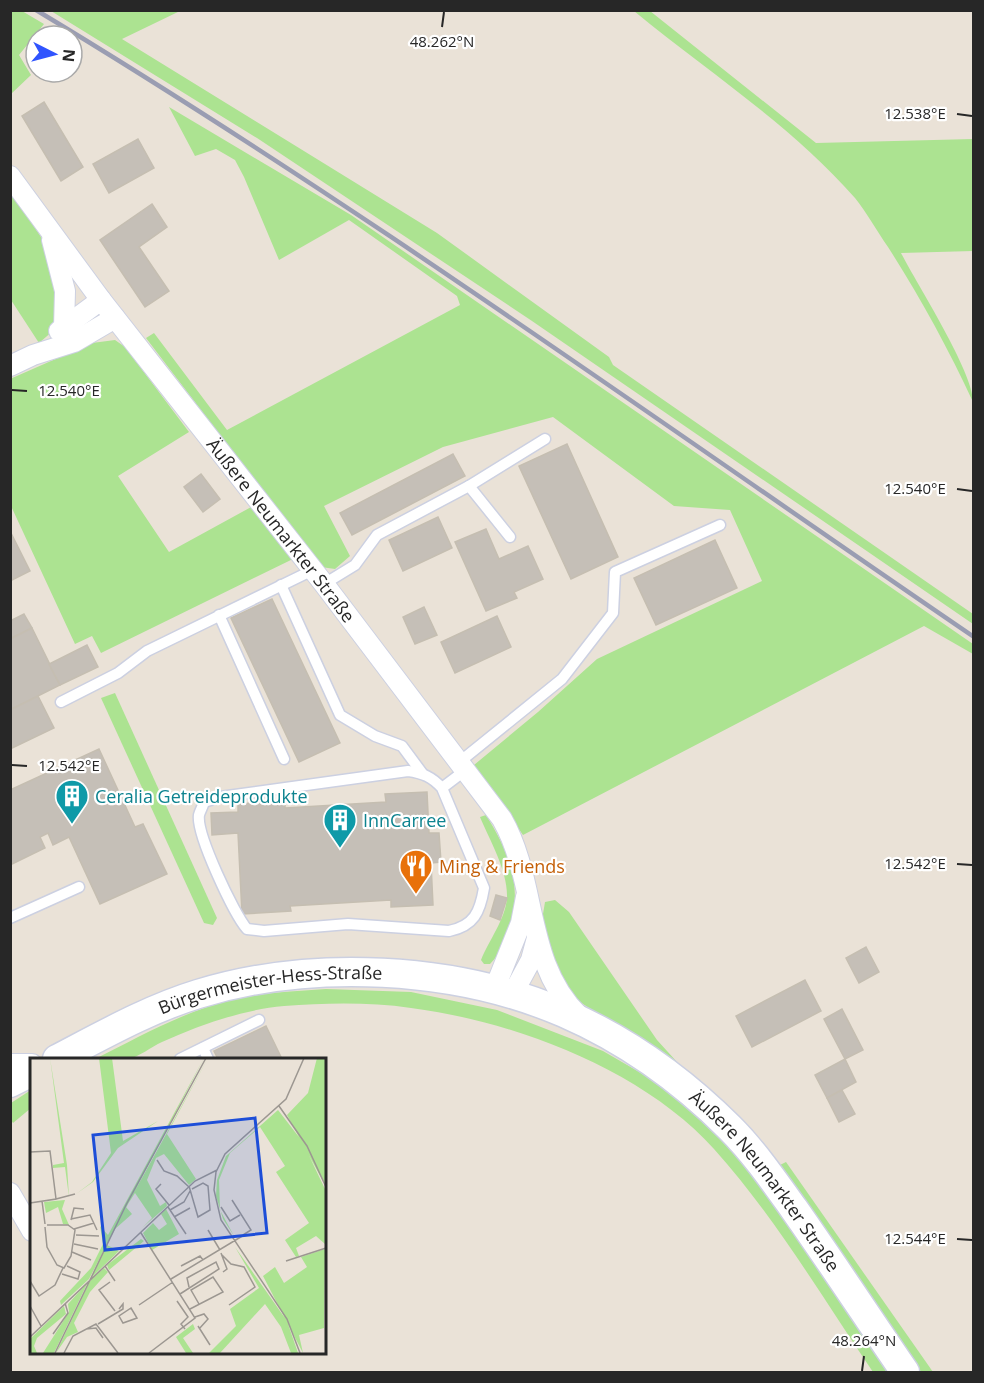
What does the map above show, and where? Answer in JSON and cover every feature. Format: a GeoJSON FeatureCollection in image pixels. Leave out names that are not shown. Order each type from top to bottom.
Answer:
{"type":"FeatureCollection","features":[{"type":"Feature","properties":{"kind":"main road","name":"Bürgermeister-Hess-Straße"},"geometry":{"type":"LineString","coordinates":[[59,1058],[151,1012],[187,998],[234,984],[279,977],[379,973],[503,993]]}},
{"type":"Feature","properties":{"kind":"main road","name":"Äußere Neumarkter Straße"},"geometry":{"type":"LineString","coordinates":[[503,993],[564,1013],[590,1025],[666,1073],[732,1129],[774,1181],[818,1242],[904,1372]]}},
{"type":"Feature","properties":{"kind":"main road"},"geometry":{"type":"LineString","coordinates":[[10,1083],[30,1073]]}},
{"type":"Feature","properties":{"kind":"street","name":"Äußere Neumarkter Straße"},"geometry":{"type":"LineString","coordinates":[[10,176],[101,300],[319,577],[460,768],[502,819],[511,835],[522,868],[544,964],[555,987],[567,1003],[590,1025]]}},
{"type":"Feature","properties":{"kind":"street"},"geometry":{"type":"LineString","coordinates":[[47,226],[65,291],[67,307],[61,329]]}},
{"type":"Feature","properties":{"kind":"street"},"geometry":{"type":"LineString","coordinates":[[33,355],[61,329],[101,300]]}},
{"type":"Feature","properties":{"kind":"street"},"geometry":{"type":"LineString","coordinates":[[10,366],[33,355],[74,342],[115,318]]}},
{"type":"Feature","properties":{"kind":"street","name":"Äußere Neumarkter Straße"},"geometry":{"type":"LineString","coordinates":[[503,993],[527,894]]}},
{"type":"Feature","properties":{"kind":"street","name":"Äußere Neumarkter Straße"},"geometry":{"type":"LineString","coordinates":[[503,993],[531,960],[537,936]]}},
{"type":"Feature","properties":{"kind":"street"},"geometry":{"type":"LineString","coordinates":[[10,1064],[30,1064]]}},
{"type":"Feature","properties":{"kind":"street"},"geometry":{"type":"LineString","coordinates":[[10,1193],[30,1228]]}},
{"type":"Feature","properties":{"kind":"lane"},"geometry":{"type":"LineString","coordinates":[[61,702],[118,673],[147,651],[281,585],[319,577],[355,565],[376,535],[469,486],[545,439]]}},
{"type":"Feature","properties":{"kind":"lane"},"geometry":{"type":"LineString","coordinates":[[469,486],[510,537]]}},
{"type":"Feature","properties":{"kind":"lane"},"geometry":{"type":"LineString","coordinates":[[442,788],[460,768],[562,679],[613,613],[615,572],[720,525]]}},
{"type":"Feature","properties":{"kind":"lane"},"geometry":{"type":"LineString","coordinates":[[281,585],[340,715],[375,736],[402,746],[422,773]]}},
{"type":"Feature","properties":{"kind":"lane"},"geometry":{"type":"LineString","coordinates":[[219,615],[284,759]]}},
{"type":"Feature","properties":{"kind":"lane"},"geometry":{"type":"LineString","coordinates":[[408,771],[422,773],[435,780],[442,788],[484,888],[481,906],[473,921],[462,928],[449,931],[348,924],[264,931],[247,929],[237,918],[204,839],[199,816],[204,802],[220,797],[408,771]]}},
{"type":"Feature","properties":{"kind":"lane"},"geometry":{"type":"LineString","coordinates":[[10,918],[79,887]]}},
{"type":"Feature","properties":{"kind":"lane"},"geometry":{"type":"LineString","coordinates":[[182,1058],[259,1020]]}},
{"type":"Feature","properties":{"kind":"lane"},"geometry":{"type":"LineString","coordinates":[[202,1048],[207,1058]]}},
{"type":"Feature","properties":{"kind":"green space"},"geometry":{"type":"Polygon","coordinates":[[[11,10],[22,11],[44,24],[24,24],[24,49],[19,55],[24,63],[24,82],[11,94],[11,10]]]}},
{"type":"Feature","properties":{"kind":"green space"},"geometry":{"type":"Polygon","coordinates":[[[51,11],[180,11],[122,39],[437,233],[609,357],[613,365],[973,614],[973,624],[532,321],[257,138],[84,31],[84,24],[72,24],[51,11]]]}},
{"type":"Feature","properties":{"kind":"green space"},"geometry":{"type":"Polygon","coordinates":[[[634,11],[650,11],[816,143],[973,139],[973,251],[901,253],[955,350],[971,389],[973,402],[922,304],[855,198],[804,147],[776,123],[634,11]]]}},
{"type":"Feature","properties":{"kind":"green space"},"geometry":{"type":"Polygon","coordinates":[[[169,107],[351,215],[973,644],[973,654],[924,626],[523,835],[474,765],[597,659],[762,581],[730,510],[674,506],[553,417],[443,447],[324,506],[350,556],[335,569],[321,567],[146,338],[154,333],[227,430],[460,305],[457,296],[349,220],[279,260],[235,160],[216,149],[195,156],[169,107]]]}},
{"type":"Feature","properties":{"kind":"green space"},"geometry":{"type":"Polygon","coordinates":[[[10,190],[43,240],[61,297],[54,330],[39,343],[11,300],[10,190]]]}},
{"type":"Feature","properties":{"kind":"green space"},"geometry":{"type":"Polygon","coordinates":[[[115,340],[125,347],[189,432],[118,476],[169,552],[253,506],[295,558],[101,653],[92,636],[75,644],[11,506],[10,379],[92,343],[115,340]]]}},
{"type":"Feature","properties":{"kind":"green space"},"geometry":{"type":"Polygon","coordinates":[[[115,693],[217,918],[213,925],[204,923],[101,698],[115,693]]]}},
{"type":"Feature","properties":{"kind":"green space"},"geometry":{"type":"Polygon","coordinates":[[[486,815],[508,857],[515,900],[513,916],[503,945],[490,964],[484,964],[481,960],[506,906],[507,888],[502,867],[480,817],[486,815]]]}},
{"type":"Feature","properties":{"kind":"green space"},"geometry":{"type":"Polygon","coordinates":[[[555,900],[569,912],[657,1040],[687,1073],[580,1002],[561,986],[542,920],[545,902],[555,900]]]}},
{"type":"Feature","properties":{"kind":"green space"},"geometry":{"type":"Polygon","coordinates":[[[326,989],[411,992],[497,1010],[603,1051],[653,1080],[724,1138],[765,1188],[891,1372],[873,1372],[757,1202],[714,1149],[685,1121],[651,1095],[614,1073],[533,1037],[492,1024],[411,1008],[363,1004],[300,1005],[268,1008],[221,1019],[176,1036],[131,1058],[97,1058],[201,1009],[239,998],[326,989]]]}},
{"type":"Feature","properties":{"kind":"green space"},"geometry":{"type":"Polygon","coordinates":[[[30,1091],[30,1109],[13,1123],[11,1103],[30,1091]]]}},
{"type":"Feature","properties":{"kind":"green space"},"geometry":{"type":"Polygon","coordinates":[[[786,1162],[933,1372],[921,1372],[778,1166],[786,1162]]]}},
{"type":"Feature","properties":{"kind":"building"},"geometry":{"type":"Polygon","coordinates":[[[44,102],[83,167],[61,181],[22,116],[44,102]]]}},
{"type":"Feature","properties":{"kind":"building"},"geometry":{"type":"Polygon","coordinates":[[[138,139],[154,168],[109,193],[93,164],[138,139]]]}},
{"type":"Feature","properties":{"kind":"building"},"geometry":{"type":"Polygon","coordinates":[[[152,204],[167,227],[139,247],[169,291],[145,307],[100,240],[152,204]]]}},
{"type":"Feature","properties":{"kind":"building"},"geometry":{"type":"Polygon","coordinates":[[[567,444],[618,557],[571,579],[519,466],[567,444]]]}},
{"type":"Feature","properties":{"kind":"building"},"geometry":{"type":"Polygon","coordinates":[[[453,454],[465,476],[352,535],[340,513],[453,454]]]}},
{"type":"Feature","properties":{"kind":"building"},"geometry":{"type":"Polygon","coordinates":[[[201,474],[220,499],[203,512],[184,487],[201,474]]]}},
{"type":"Feature","properties":{"kind":"building"},"geometry":{"type":"Polygon","coordinates":[[[438,517],[452,548],[403,571],[389,540],[438,517]]]}},
{"type":"Feature","properties":{"kind":"building"},"geometry":{"type":"Polygon","coordinates":[[[486,529],[499,559],[528,546],[543,579],[514,592],[517,598],[486,611],[455,542],[486,529]]]}},
{"type":"Feature","properties":{"kind":"building"},"geometry":{"type":"Polygon","coordinates":[[[10,531],[30,571],[10,581],[10,531]]]}},
{"type":"Feature","properties":{"kind":"building"},"geometry":{"type":"Polygon","coordinates":[[[715,540],[737,588],[656,625],[634,578],[715,540]]]}},
{"type":"Feature","properties":{"kind":"building"},"geometry":{"type":"Polygon","coordinates":[[[272,599],[340,743],[299,762],[231,618],[272,599]]]}},
{"type":"Feature","properties":{"kind":"building"},"geometry":{"type":"Polygon","coordinates":[[[424,607],[437,635],[415,644],[403,617],[424,607]]]}},
{"type":"Feature","properties":{"kind":"building"},"geometry":{"type":"Polygon","coordinates":[[[24,614],[32,628],[10,639],[10,621],[24,614]]]}},
{"type":"Feature","properties":{"kind":"building"},"geometry":{"type":"Polygon","coordinates":[[[497,616],[511,647],[455,673],[441,642],[497,616]]]}},
{"type":"Feature","properties":{"kind":"building"},"geometry":{"type":"Polygon","coordinates":[[[32,628],[60,685],[10,710],[10,639],[32,628]]]}},
{"type":"Feature","properties":{"kind":"building"},"geometry":{"type":"Polygon","coordinates":[[[87,645],[98,667],[60,685],[49,664],[87,645]]]}},
{"type":"Feature","properties":{"kind":"building"},"geometry":{"type":"Polygon","coordinates":[[[38,696],[54,728],[10,749],[10,710],[38,696]]]}},
{"type":"Feature","properties":{"kind":"building","name":"Ceralia Getreideprodukte"},"geometry":{"type":"Polygon","coordinates":[[[99,749],[135,827],[143,824],[167,874],[100,904],[69,837],[53,845],[48,833],[40,837],[45,848],[10,865],[10,790],[99,749]]]}},
{"type":"Feature","properties":{"kind":"building","name":"InnCarree"},"geometry":{"type":"Polygon","coordinates":[[[427,792],[429,833],[439,833],[441,862],[431,863],[433,905],[391,907],[391,900],[290,906],[291,911],[242,914],[238,833],[212,835],[211,813],[238,812],[238,804],[285,801],[285,808],[386,802],[385,794],[427,792]]]}},
{"type":"Feature","properties":{"kind":"building"},"geometry":{"type":"Polygon","coordinates":[[[496,895],[507,898],[500,920],[490,916],[496,895]]]}},
{"type":"Feature","properties":{"kind":"building"},"geometry":{"type":"Polygon","coordinates":[[[866,947],[879,972],[859,983],[846,958],[866,947]]]}},
{"type":"Feature","properties":{"kind":"building"},"geometry":{"type":"Polygon","coordinates":[[[805,980],[821,1011],[752,1047],[736,1016],[805,980]]]}},
{"type":"Feature","properties":{"kind":"building"},"geometry":{"type":"Polygon","coordinates":[[[842,1009],[863,1050],[845,1059],[824,1019],[842,1009]]]}},
{"type":"Feature","properties":{"kind":"building"},"geometry":{"type":"Polygon","coordinates":[[[266,1026],[282,1058],[218,1058],[214,1051],[266,1026]]]}},
{"type":"Feature","properties":{"kind":"building"},"geometry":{"type":"Polygon","coordinates":[[[845,1059],[856,1082],[827,1098],[815,1075],[845,1059]]]}},
{"type":"Feature","properties":{"kind":"building"},"geometry":{"type":"Polygon","coordinates":[[[842,1090],[855,1114],[839,1122],[827,1098],[842,1090]]]}},
{"type":"Feature","properties":{"kind":"railway"},"geometry":{"type":"LineString","coordinates":[[36,10],[275,160],[392,238],[974,637]]}},
{"type":"Feature","properties":{"kind":"place","name":"Ceralia Getreideprodukte"},"geometry":{"type":"Point","coordinates":[72,825]}},
{"type":"Feature","properties":{"kind":"place","name":"InnCarree"},"geometry":{"type":"Point","coordinates":[340,849]}},
{"type":"Feature","properties":{"kind":"place","name":"Ming & Friends"},"geometry":{"type":"Point","coordinates":[416,895]}}]}
